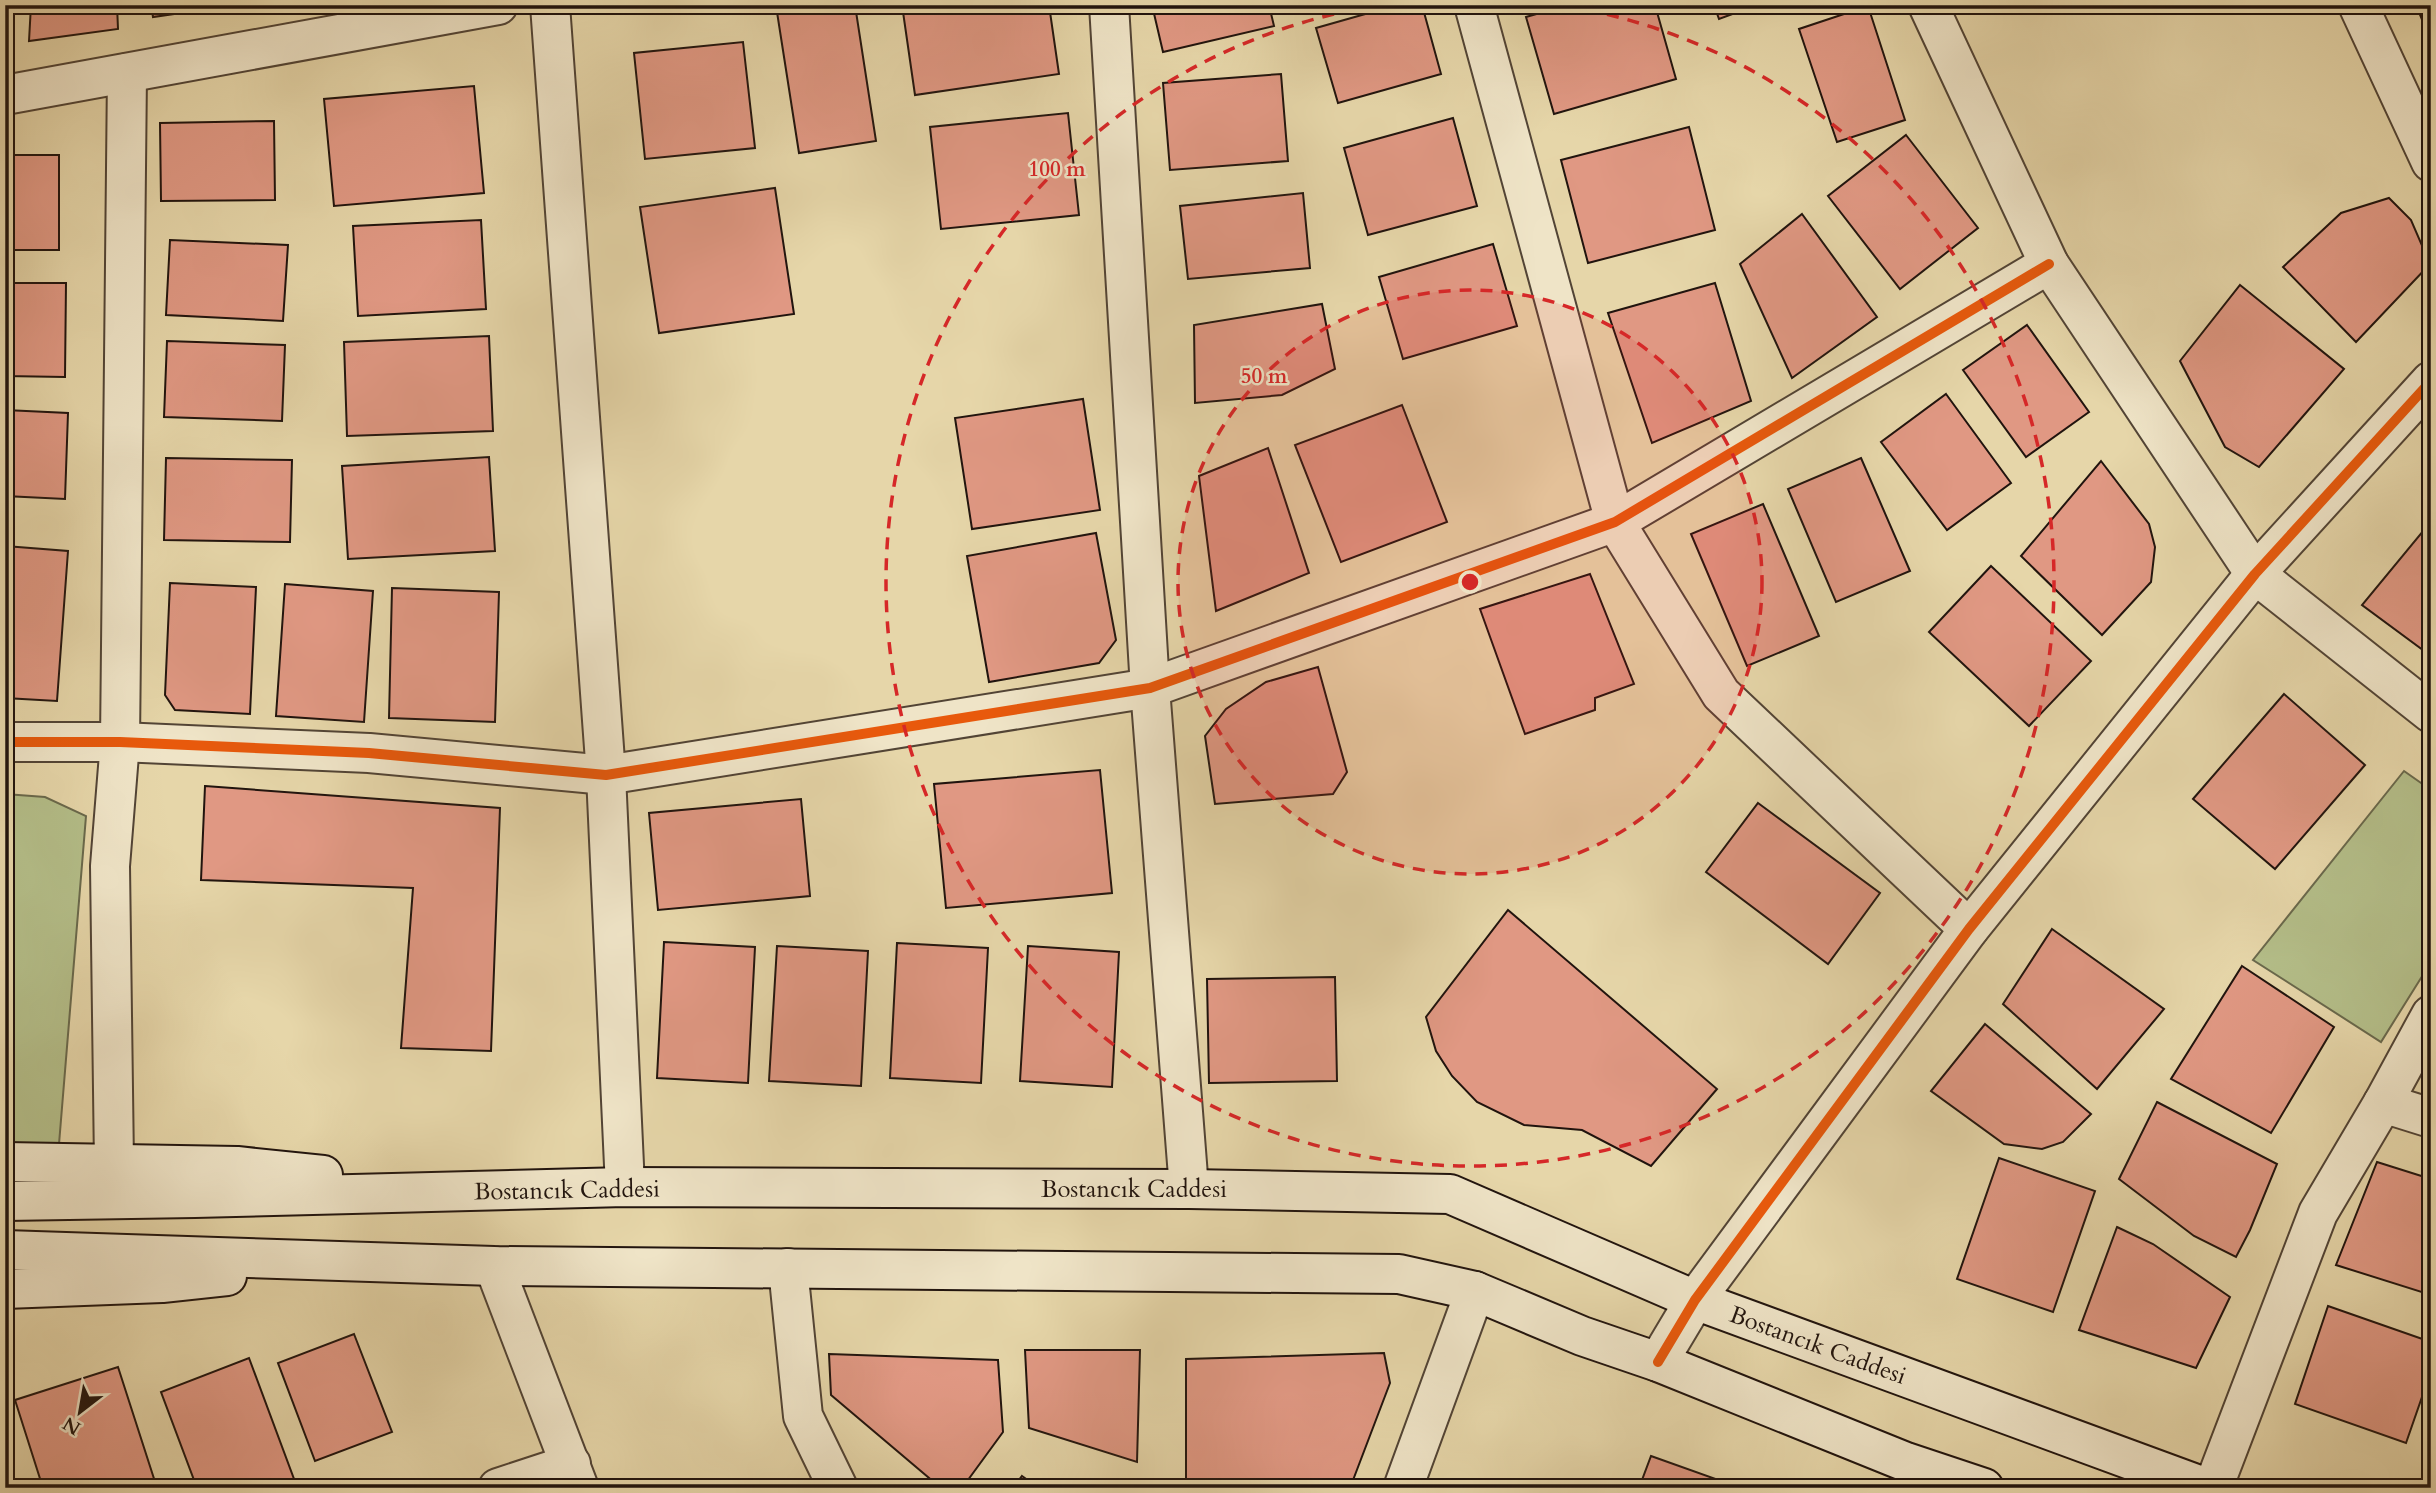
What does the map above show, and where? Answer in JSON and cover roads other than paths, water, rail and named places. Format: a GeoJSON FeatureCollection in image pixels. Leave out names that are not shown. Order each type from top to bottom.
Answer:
{"type":"FeatureCollection","features":[{"type":"Feature","properties":{"kind":"street"},"geometry":{"type":"LineString","coordinates":[[5,95],[498,5]]}},
{"type":"Feature","properties":{"kind":"street"},"geometry":{"type":"LineString","coordinates":[[551,5],[606,775],[625,1187]]}},
{"type":"Feature","properties":{"kind":"street"},"geometry":{"type":"LineString","coordinates":[[1109,5],[1150,688],[1189,1189]]}},
{"type":"Feature","properties":{"kind":"street"},"geometry":{"type":"LineString","coordinates":[[1474,5],[1615,522],[1721,694],[1969,929]]}},
{"type":"Feature","properties":{"kind":"street"},"geometry":{"type":"LineString","coordinates":[[1928,5],[2049,264],[2255,574],[2431,713]]}},
{"type":"Feature","properties":{"kind":"street"},"geometry":{"type":"LineString","coordinates":[[2358,5],[2431,162]]}},
{"type":"Feature","properties":{"kind":"street"},"geometry":{"type":"LineString","coordinates":[[114,1164],[110,866],[120,742],[127,73]]}},
{"type":"Feature","properties":{"kind":"street"},"geometry":{"type":"LineString","coordinates":[[5,742],[120,742],[369,753],[606,775],[1150,688],[1615,522],[2049,264]]}},
{"type":"Feature","properties":{"kind":"street"},"geometry":{"type":"LineString","coordinates":[[1658,1362],[1696,1300],[1969,929],[2255,574],[2431,381]]}},
{"type":"Feature","properties":{"kind":"street"},"geometry":{"type":"LineString","coordinates":[[2213,1488],[2318,1213],[2431,1015]]}},
{"type":"Feature","properties":{"kind":"street"},"geometry":{"type":"LineString","coordinates":[[2383,1103],[2431,1118]]}},
{"type":"Feature","properties":{"kind":"street"},"geometry":{"type":"LineString","coordinates":[[5,1161],[237,1166],[485,1191]]}},
{"type":"Feature","properties":{"kind":"street","name":"Bostancık Caddesi"},"geometry":{"type":"LineString","coordinates":[[5,1201],[625,1187],[1189,1189],[1450,1194],[1696,1300],[2207,1488]]}},
{"type":"Feature","properties":{"kind":"street"},"geometry":{"type":"LineString","coordinates":[[5,1250],[494,1266],[1399,1274],[1475,1291],[1582,1336],[1658,1362],[1906,1462],[1984,1488]]}},
{"type":"Feature","properties":{"kind":"street"},"geometry":{"type":"LineString","coordinates":[[5,1289],[162,1283],[359,1261]]}},
{"type":"Feature","properties":{"kind":"street"},"geometry":{"type":"LineString","coordinates":[[494,1266],[575,1476],[498,1488]]}},
{"type":"Feature","properties":{"kind":"street"},"geometry":{"type":"LineString","coordinates":[[788,1268],[803,1416],[838,1488]]}},
{"type":"Feature","properties":{"kind":"street"},"geometry":{"type":"LineString","coordinates":[[1403,1488],[1475,1291]]}}]}
